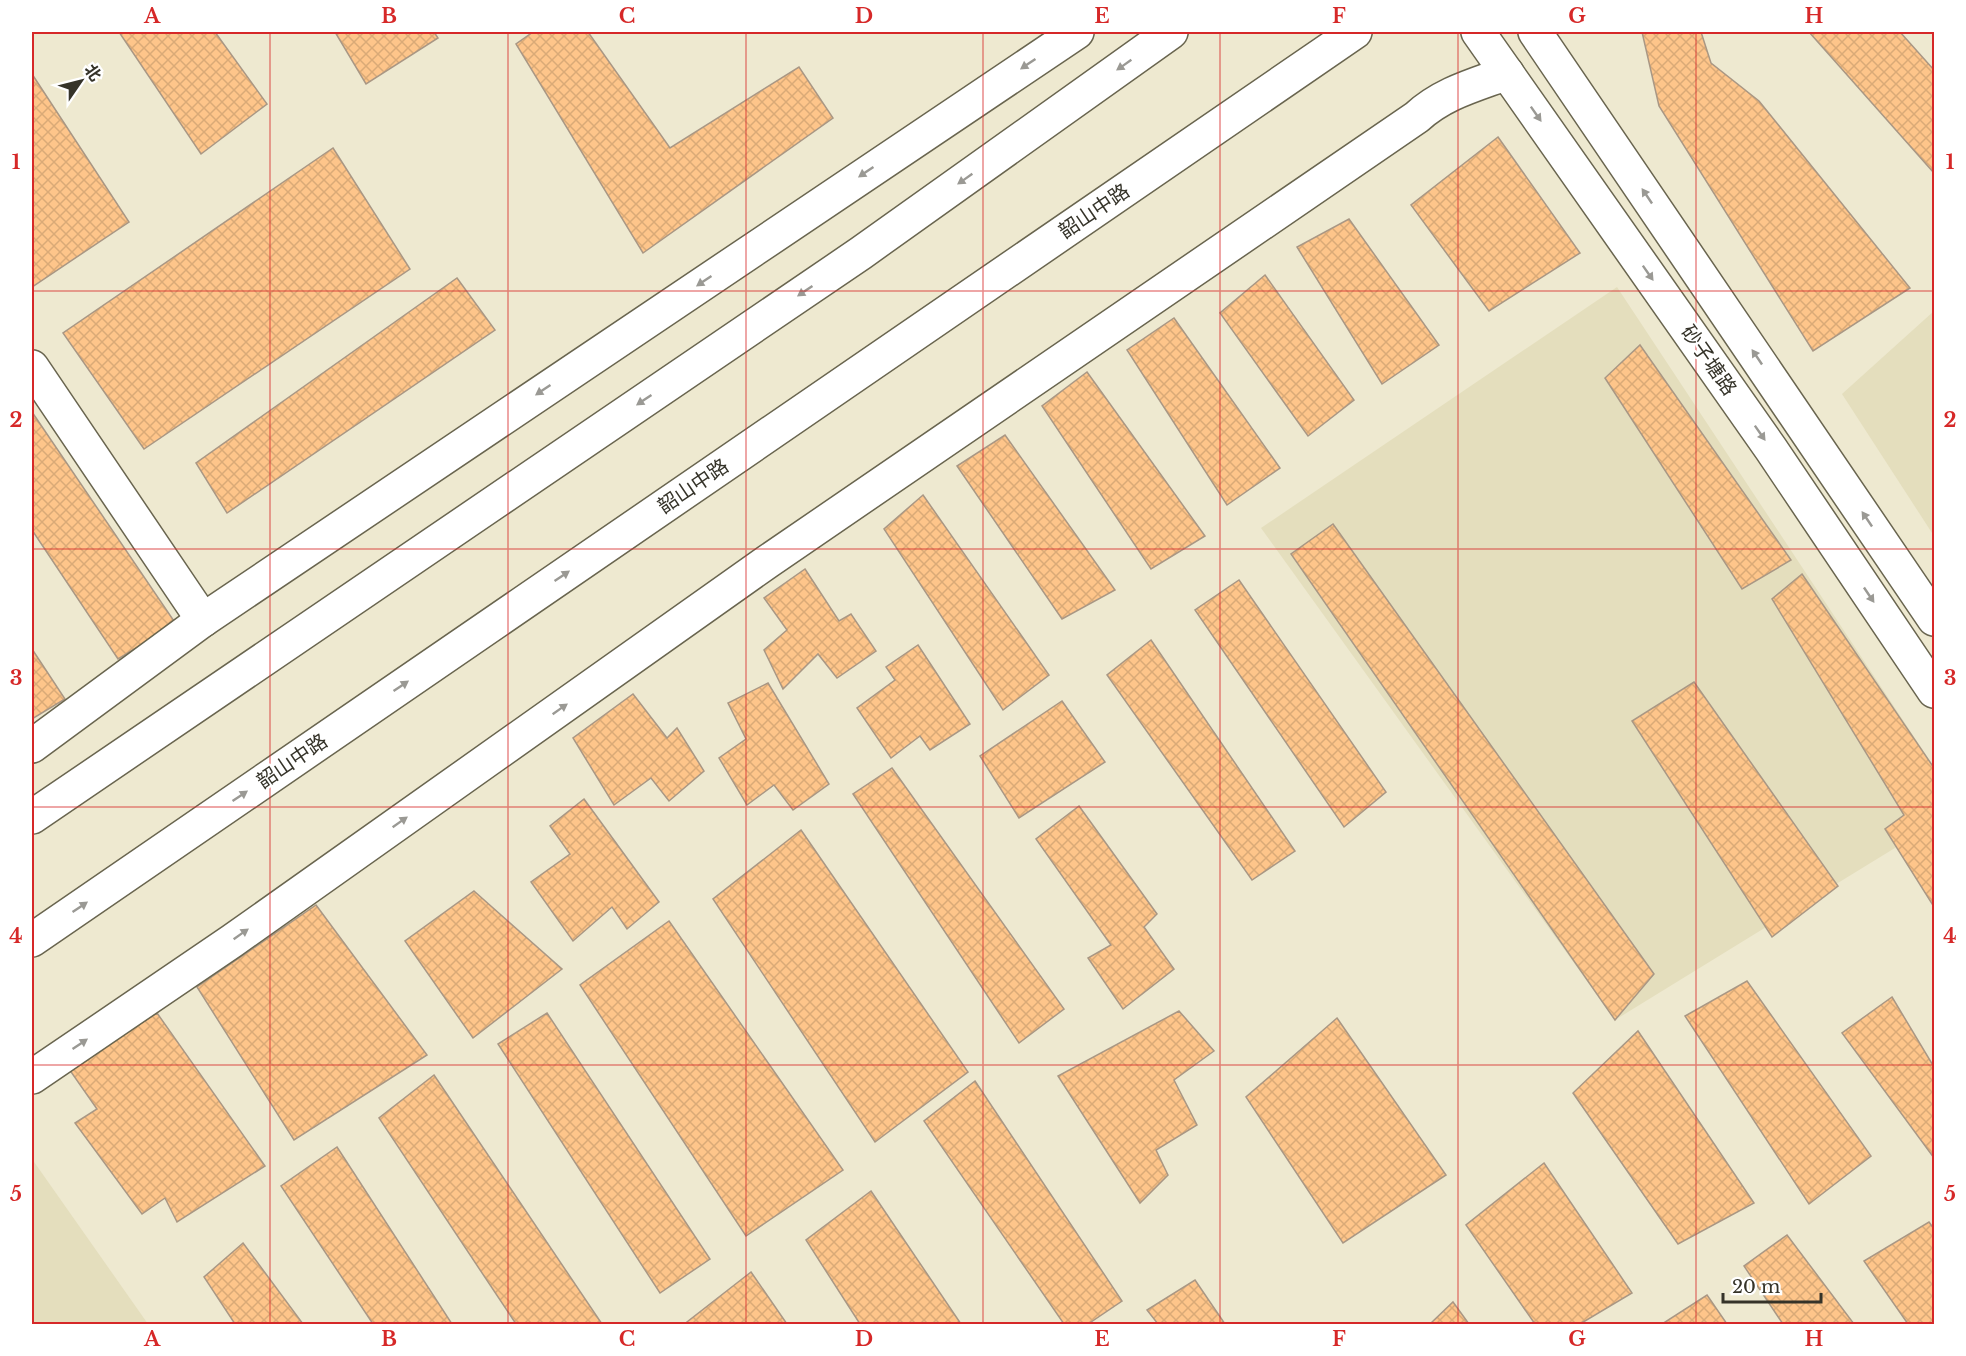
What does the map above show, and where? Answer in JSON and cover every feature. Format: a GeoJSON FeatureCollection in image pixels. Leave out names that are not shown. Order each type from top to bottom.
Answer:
{"type":"FeatureCollection","features":[{"type":"Feature","properties":{"kind":"street"},"geometry":{"type":"LineString","coordinates":[[32,746],[204,620],[1077,32]]}},
{"type":"Feature","properties":{"kind":"street"},"geometry":{"type":"LineString","coordinates":[[32,817],[861,253],[1171,32]]}},
{"type":"Feature","properties":{"kind":"street","name":"韶山中路"},"geometry":{"type":"LineString","coordinates":[[32,940],[1355,32]]}},
{"type":"Feature","properties":{"kind":"street","name":"砂子塘路"},"geometry":{"type":"LineString","coordinates":[[1478,32],[1772,449],[1935,691]]}},
{"type":"Feature","properties":{"kind":"street","name":"砂子塘路"},"geometry":{"type":"LineString","coordinates":[[1537,32],[1935,619]]}},
{"type":"Feature","properties":{"kind":"street"},"geometry":{"type":"LineString","coordinates":[[32,1077],[232,941],[768,562],[1417,117],[1431,105],[1448,95],[1508,73]]}},
{"type":"Feature","properties":{"kind":"street"},"geometry":{"type":"LineString","coordinates":[[32,367],[204,620]]}},
{"type":"Feature","properties":{"kind":"shaded area"},"geometry":{"type":"Polygon","coordinates":[[[1617,287],[1934,767],[1934,824],[1615,1020],[1261,528],[1617,287]]]}},
{"type":"Feature","properties":{"kind":"shaded area"},"geometry":{"type":"Polygon","coordinates":[[[1934,311],[1934,536],[1842,394],[1934,311]]]}},
{"type":"Feature","properties":{"kind":"shaded area"},"geometry":{"type":"Polygon","coordinates":[[[32,1159],[148,1324],[32,1324],[32,1159]]]}},
{"type":"Feature","properties":{"kind":"building"},"geometry":{"type":"Polygon","coordinates":[[[119,32],[215,32],[267,104],[201,154],[119,32]]]}},
{"type":"Feature","properties":{"kind":"building"},"geometry":{"type":"Polygon","coordinates":[[[335,32],[434,32],[438,38],[366,84],[335,32]]]}},
{"type":"Feature","properties":{"kind":"building"},"geometry":{"type":"Polygon","coordinates":[[[533,32],[588,32],[670,148],[799,67],[833,118],[643,253],[516,44],[533,32]]]}},
{"type":"Feature","properties":{"kind":"building"},"geometry":{"type":"Polygon","coordinates":[[[1642,32],[1701,32],[1711,63],[1759,101],[1910,288],[1813,351],[1659,106],[1642,32]]]}},
{"type":"Feature","properties":{"kind":"building"},"geometry":{"type":"Polygon","coordinates":[[[1809,32],[1900,32],[1934,70],[1934,173],[1809,32]]]}},
{"type":"Feature","properties":{"kind":"building"},"geometry":{"type":"Polygon","coordinates":[[[32,74],[129,222],[32,287],[32,74]]]}},
{"type":"Feature","properties":{"kind":"building"},"geometry":{"type":"Polygon","coordinates":[[[1498,137],[1580,253],[1489,311],[1411,205],[1498,137]]]}},
{"type":"Feature","properties":{"kind":"building"},"geometry":{"type":"Polygon","coordinates":[[[333,148],[410,269],[144,449],[63,333],[333,148]]]}},
{"type":"Feature","properties":{"kind":"building"},"geometry":{"type":"Polygon","coordinates":[[[1349,219],[1439,345],[1382,384],[1297,247],[1349,219]]]}},
{"type":"Feature","properties":{"kind":"building"},"geometry":{"type":"Polygon","coordinates":[[[1265,275],[1354,400],[1308,436],[1220,313],[1265,275]]]}},
{"type":"Feature","properties":{"kind":"building"},"geometry":{"type":"Polygon","coordinates":[[[457,278],[495,330],[227,513],[196,463],[457,278]]]}},
{"type":"Feature","properties":{"kind":"building"},"geometry":{"type":"Polygon","coordinates":[[[1174,318],[1280,468],[1227,505],[1127,350],[1174,318]]]}},
{"type":"Feature","properties":{"kind":"building"},"geometry":{"type":"Polygon","coordinates":[[[1640,345],[1791,560],[1742,589],[1605,378],[1640,345]]]}},
{"type":"Feature","properties":{"kind":"building"},"geometry":{"type":"Polygon","coordinates":[[[1087,372],[1205,536],[1151,569],[1042,406],[1087,372]]]}},
{"type":"Feature","properties":{"kind":"building"},"geometry":{"type":"Polygon","coordinates":[[[32,412],[176,624],[118,659],[32,530],[32,412]]]}},
{"type":"Feature","properties":{"kind":"building"},"geometry":{"type":"Polygon","coordinates":[[[1005,435],[1115,590],[1062,619],[957,466],[1005,435]]]}},
{"type":"Feature","properties":{"kind":"building"},"geometry":{"type":"Polygon","coordinates":[[[923,495],[1049,675],[1003,710],[884,529],[923,495]]]}},
{"type":"Feature","properties":{"kind":"building"},"geometry":{"type":"Polygon","coordinates":[[[1333,524],[1654,974],[1615,1020],[1291,554],[1333,524]]]}},
{"type":"Feature","properties":{"kind":"building"},"geometry":{"type":"Polygon","coordinates":[[[805,569],[839,621],[851,614],[876,651],[837,678],[818,654],[783,689],[764,650],[787,630],[764,598],[805,569]]]}},
{"type":"Feature","properties":{"kind":"building"},"geometry":{"type":"Polygon","coordinates":[[[1802,574],[1934,768],[1934,907],[1885,829],[1904,815],[1772,599],[1802,574]]]}},
{"type":"Feature","properties":{"kind":"building"},"geometry":{"type":"Polygon","coordinates":[[[1239,580],[1386,792],[1344,827],[1195,610],[1239,580]]]}},
{"type":"Feature","properties":{"kind":"building"},"geometry":{"type":"Polygon","coordinates":[[[1151,640],[1295,851],[1252,880],[1107,675],[1151,640]]]}},
{"type":"Feature","properties":{"kind":"building"},"geometry":{"type":"Polygon","coordinates":[[[918,645],[970,724],[930,750],[920,736],[891,758],[857,708],[895,680],[886,667],[918,645]]]}},
{"type":"Feature","properties":{"kind":"building"},"geometry":{"type":"Polygon","coordinates":[[[32,649],[65,699],[32,719],[32,649]]]}},
{"type":"Feature","properties":{"kind":"building"},"geometry":{"type":"Polygon","coordinates":[[[1694,682],[1838,886],[1772,937],[1632,721],[1694,682]]]}},
{"type":"Feature","properties":{"kind":"building"},"geometry":{"type":"Polygon","coordinates":[[[768,683],[829,784],[793,810],[774,785],[747,805],[719,758],[746,739],[728,703],[768,683]]]}},
{"type":"Feature","properties":{"kind":"building"},"geometry":{"type":"Polygon","coordinates":[[[633,694],[667,738],[677,728],[704,771],[669,801],[651,778],[614,805],[573,738],[633,694]]]}},
{"type":"Feature","properties":{"kind":"building"},"geometry":{"type":"Polygon","coordinates":[[[1062,701],[1105,762],[1019,818],[980,756],[1062,701]]]}},
{"type":"Feature","properties":{"kind":"building"},"geometry":{"type":"Polygon","coordinates":[[[892,768],[1064,1009],[1019,1043],[853,794],[892,768]]]}},
{"type":"Feature","properties":{"kind":"building"},"geometry":{"type":"Polygon","coordinates":[[[584,799],[659,902],[627,929],[612,907],[573,941],[531,882],[570,854],[550,826],[584,799]]]}},
{"type":"Feature","properties":{"kind":"building"},"geometry":{"type":"Polygon","coordinates":[[[1079,806],[1157,914],[1144,927],[1174,969],[1123,1009],[1088,958],[1111,945],[1036,839],[1079,806]]]}},
{"type":"Feature","properties":{"kind":"building"},"geometry":{"type":"Polygon","coordinates":[[[801,830],[968,1072],[875,1142],[713,899],[801,830]]]}},
{"type":"Feature","properties":{"kind":"building"},"geometry":{"type":"Polygon","coordinates":[[[474,891],[562,969],[473,1038],[405,941],[474,891]]]}},
{"type":"Feature","properties":{"kind":"building"},"geometry":{"type":"Polygon","coordinates":[[[316,905],[427,1055],[294,1140],[197,987],[316,905]]]}},
{"type":"Feature","properties":{"kind":"building"},"geometry":{"type":"Polygon","coordinates":[[[669,921],[843,1170],[746,1236],[580,985],[669,921]]]}},
{"type":"Feature","properties":{"kind":"building"},"geometry":{"type":"Polygon","coordinates":[[[1747,981],[1871,1156],[1809,1204],[1685,1016],[1747,981]]]}},
{"type":"Feature","properties":{"kind":"building"},"geometry":{"type":"Polygon","coordinates":[[[1892,997],[1934,1067],[1934,1158],[1842,1033],[1892,997]]]}},
{"type":"Feature","properties":{"kind":"building"},"geometry":{"type":"Polygon","coordinates":[[[1179,1011],[1214,1051],[1174,1080],[1197,1125],[1156,1150],[1168,1175],[1140,1203],[1058,1076],[1179,1011]]]}},
{"type":"Feature","properties":{"kind":"building"},"geometry":{"type":"Polygon","coordinates":[[[157,1013],[265,1166],[177,1222],[165,1198],[142,1214],[75,1123],[97,1109],[69,1069],[157,1013]]]}},
{"type":"Feature","properties":{"kind":"building"},"geometry":{"type":"Polygon","coordinates":[[[547,1013],[710,1259],[660,1293],[498,1044],[547,1013]]]}},
{"type":"Feature","properties":{"kind":"building"},"geometry":{"type":"Polygon","coordinates":[[[1337,1018],[1446,1175],[1343,1243],[1246,1097],[1337,1018]]]}},
{"type":"Feature","properties":{"kind":"building"},"geometry":{"type":"Polygon","coordinates":[[[1638,1031],[1754,1203],[1678,1244],[1573,1093],[1638,1031]]]}},
{"type":"Feature","properties":{"kind":"building"},"geometry":{"type":"Polygon","coordinates":[[[434,1075],[602,1324],[516,1324],[379,1118],[434,1075]]]}},
{"type":"Feature","properties":{"kind":"building"},"geometry":{"type":"Polygon","coordinates":[[[975,1081],[1122,1301],[1088,1324],[1064,1324],[924,1121],[975,1081]]]}},
{"type":"Feature","properties":{"kind":"building"},"geometry":{"type":"Polygon","coordinates":[[[337,1147],[452,1324],[373,1324],[281,1186],[337,1147]]]}},
{"type":"Feature","properties":{"kind":"building"},"geometry":{"type":"Polygon","coordinates":[[[1544,1163],[1632,1293],[1580,1324],[1535,1324],[1466,1225],[1544,1163]]]}},
{"type":"Feature","properties":{"kind":"building"},"geometry":{"type":"Polygon","coordinates":[[[871,1191],[961,1324],[860,1324],[806,1240],[871,1191]]]}},
{"type":"Feature","properties":{"kind":"building"},"geometry":{"type":"Polygon","coordinates":[[[1929,1222],[1934,1229],[1934,1324],[1908,1324],[1864,1261],[1929,1222]]]}},
{"type":"Feature","properties":{"kind":"building"},"geometry":{"type":"Polygon","coordinates":[[[1787,1235],[1854,1324],[1783,1324],[1744,1266],[1787,1235]]]}},
{"type":"Feature","properties":{"kind":"building"},"geometry":{"type":"Polygon","coordinates":[[[243,1243],[303,1324],[235,1324],[204,1277],[243,1243]]]}},
{"type":"Feature","properties":{"kind":"building"},"geometry":{"type":"Polygon","coordinates":[[[751,1272],[787,1324],[688,1324],[687,1322],[751,1272]]]}},
{"type":"Feature","properties":{"kind":"building"},"geometry":{"type":"Polygon","coordinates":[[[1195,1280],[1225,1324],[1158,1324],[1147,1310],[1195,1280]]]}},
{"type":"Feature","properties":{"kind":"building"},"geometry":{"type":"Polygon","coordinates":[[[1707,1295],[1727,1324],[1662,1324],[1707,1295]]]}},
{"type":"Feature","properties":{"kind":"building"},"geometry":{"type":"Polygon","coordinates":[[[1453,1302],[1469,1324],[1430,1324],[1453,1302]]]}}]}
